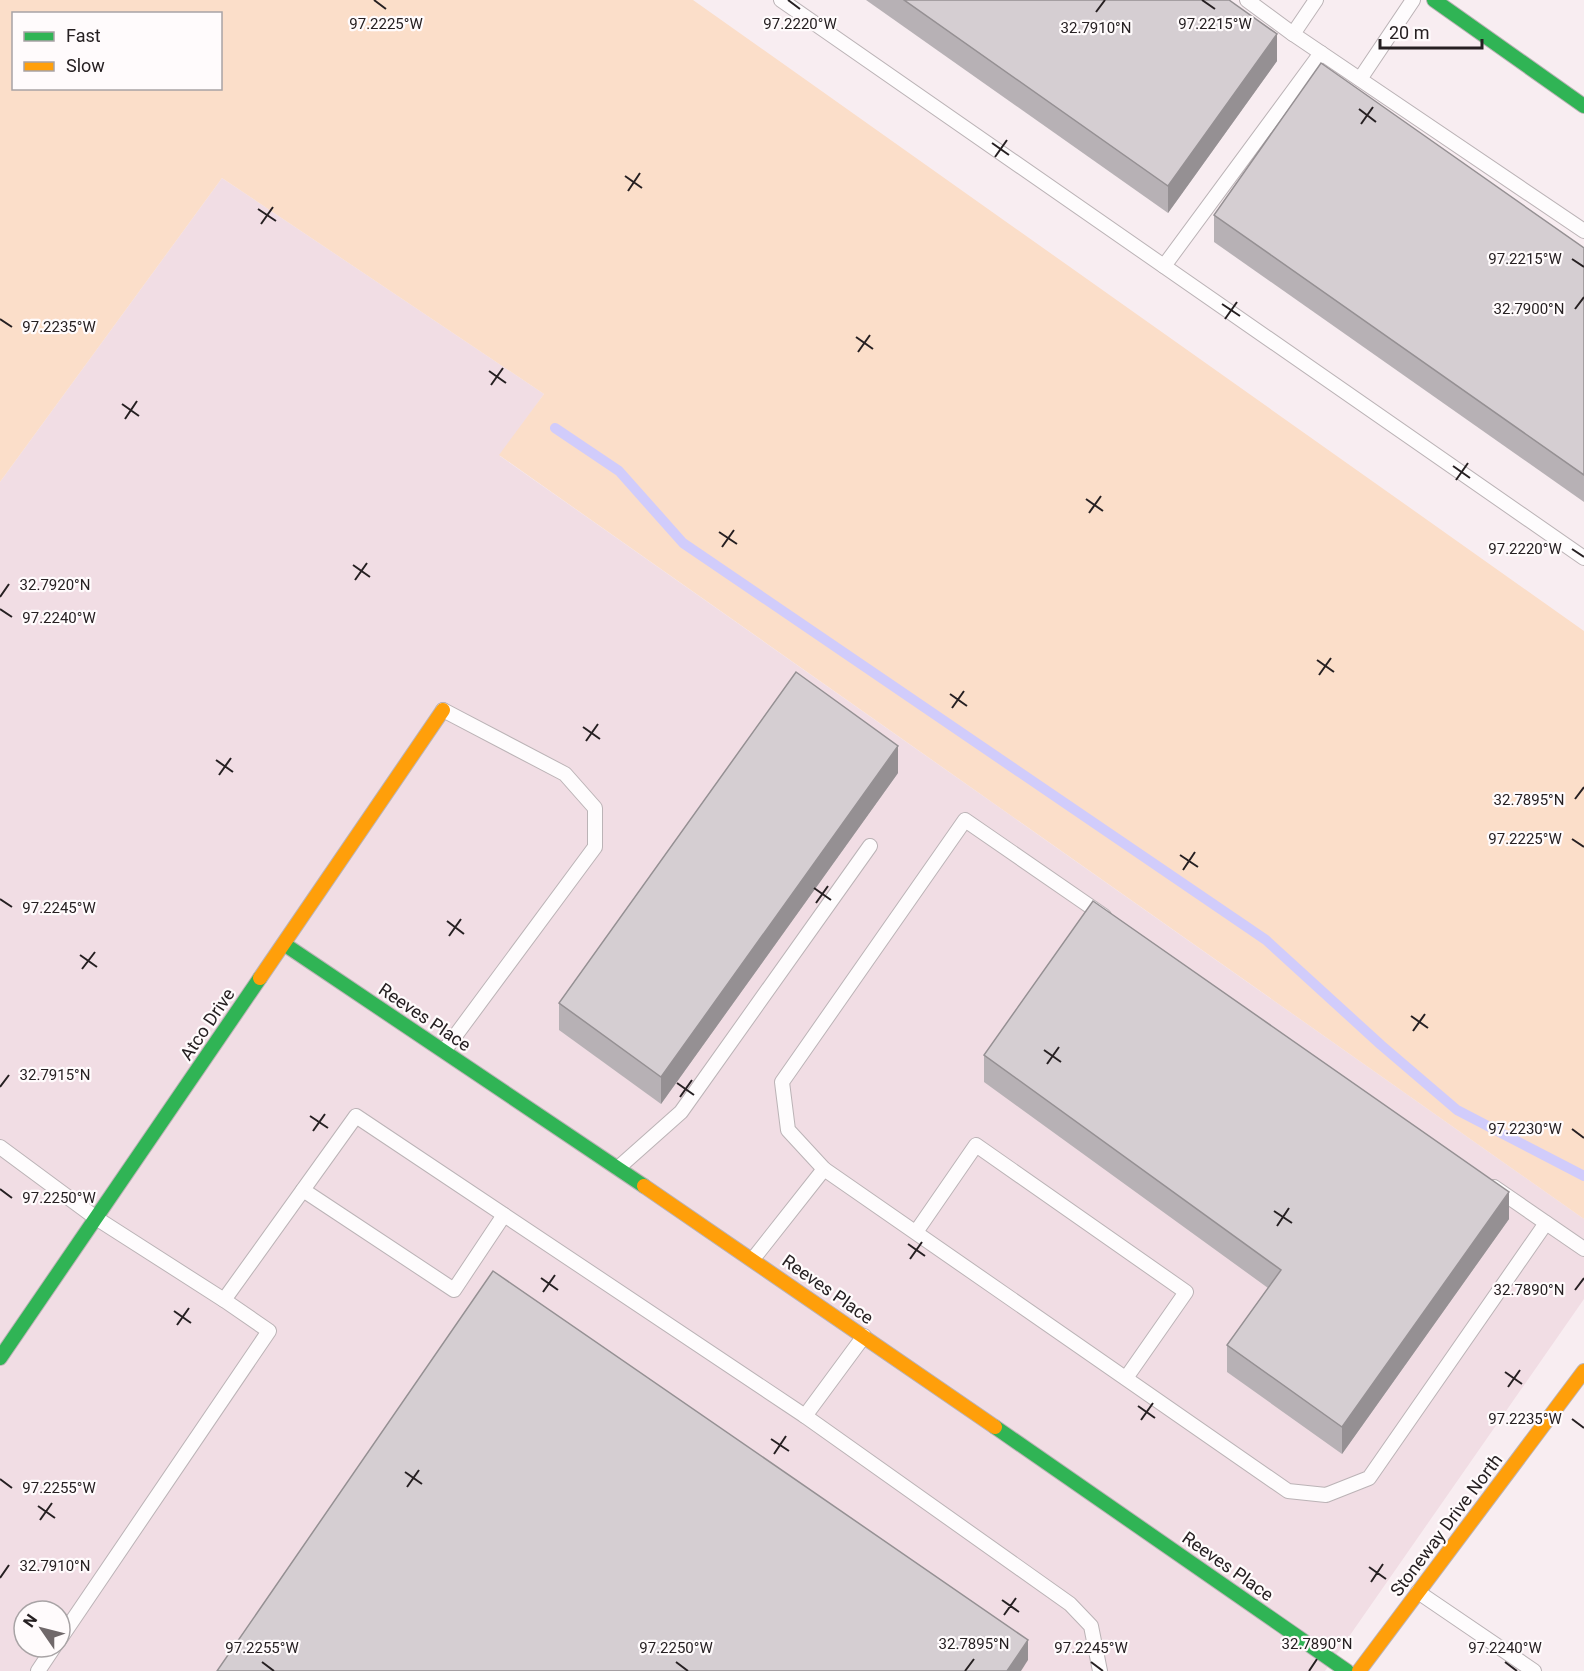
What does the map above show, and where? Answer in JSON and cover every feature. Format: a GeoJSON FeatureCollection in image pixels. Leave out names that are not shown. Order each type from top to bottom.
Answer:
{"type":"FeatureCollection","features":[{"type":"Feature","properties":{"kind":"street"},"geometry":{"type":"LineString","coordinates":[[1434,0],[1584,106]]}},
{"type":"Feature","properties":{"kind":"street","name":"Atco Drive"},"geometry":{"type":"LineString","coordinates":[[0,1358],[443,710]]}},
{"type":"Feature","properties":{"kind":"street","name":"Reeves Place"},"geometry":{"type":"LineString","coordinates":[[284,944],[753,1259],[1347,1671]]}},
{"type":"Feature","properties":{"kind":"street","name":"Stoneway Drive North"},"geometry":{"type":"LineString","coordinates":[[1359,1671],[1584,1371]]}},
{"type":"Feature","properties":{"kind":"lane"},"geometry":{"type":"LineString","coordinates":[[781,0],[1584,558]]}},
{"type":"Feature","properties":{"kind":"lane"},"geometry":{"type":"LineString","coordinates":[[1246,0],[1584,231]]}},
{"type":"Feature","properties":{"kind":"lane"},"geometry":{"type":"LineString","coordinates":[[1293,34],[1316,0]]}},
{"type":"Feature","properties":{"kind":"lane"},"geometry":{"type":"LineString","coordinates":[[1360,79],[1413,0]]}},
{"type":"Feature","properties":{"kind":"lane"},"geometry":{"type":"LineString","coordinates":[[1164,266],[1321,53]]}},
{"type":"Feature","properties":{"kind":"lane"},"geometry":{"type":"LineString","coordinates":[[443,710],[565,774],[595,808],[595,847],[444,1051]]}},
{"type":"Feature","properties":{"kind":"lane"},"geometry":{"type":"LineString","coordinates":[[1113,922],[965,820],[782,1082],[788,1130],[824,1168],[1288,1491],[1326,1494],[1368,1478],[1546,1223]]}},
{"type":"Feature","properties":{"kind":"lane"},"geometry":{"type":"LineString","coordinates":[[618,1168],[681,1112],[870,846]]}},
{"type":"Feature","properties":{"kind":"lane"},"geometry":{"type":"LineString","coordinates":[[224,1300],[356,1116],[806,1416],[1070,1604],[1091,1626],[1100,1671]]}},
{"type":"Feature","properties":{"kind":"lane"},"geometry":{"type":"LineString","coordinates":[[916,1232],[976,1145],[1186,1292],[1125,1378]]}},
{"type":"Feature","properties":{"kind":"lane"},"geometry":{"type":"LineString","coordinates":[[0,1147],[96,1218],[269,1331],[72,1620]]}},
{"type":"Feature","properties":{"kind":"lane"},"geometry":{"type":"LineString","coordinates":[[753,1259],[824,1168]]}},
{"type":"Feature","properties":{"kind":"lane"},"geometry":{"type":"LineString","coordinates":[[1487,1182],[1584,1249]]}},
{"type":"Feature","properties":{"kind":"lane"},"geometry":{"type":"LineString","coordinates":[[303,1190],[454,1290],[504,1215]]}},
{"type":"Feature","properties":{"kind":"lane"},"geometry":{"type":"LineString","coordinates":[[806,1416],[864,1336]]}},
{"type":"Feature","properties":{"kind":"lane"},"geometry":{"type":"LineString","coordinates":[[1418,1592],[1534,1671]]}},
{"type":"Feature","properties":{"kind":"shaded area"},"geometry":{"type":"Polygon","coordinates":[[[0,0],[693,0],[1584,631],[1584,1219],[499,455],[544,394],[222,178],[0,482],[0,0]]]}},
{"type":"Feature","properties":{"kind":"shaded area"},"geometry":{"type":"Polygon","coordinates":[[[222,178],[544,394],[500,456],[1584,1219],[1584,1299],[1325,1671],[0,1671],[0,482],[222,178]]]}},
{"type":"Feature","properties":{"kind":"building"},"geometry":{"type":"Polygon","coordinates":[[[904,0],[1229,0],[1277,34],[1168,186],[904,0]]]}},
{"type":"Feature","properties":{"kind":"building"},"geometry":{"type":"Polygon","coordinates":[[[1321,63],[1584,248],[1584,475],[1214,215],[1321,63]]]}},
{"type":"Feature","properties":{"kind":"building"},"geometry":{"type":"Polygon","coordinates":[[[796,672],[898,746],[661,1077],[559,1003],[796,672]]]}},
{"type":"Feature","properties":{"kind":"building"},"geometry":{"type":"Polygon","coordinates":[[[1093,901],[1509,1192],[1342,1427],[1227,1345],[1281,1270],[984,1055],[1093,901]]]}},
{"type":"Feature","properties":{"kind":"building"},"geometry":{"type":"Polygon","coordinates":[[[493,1271],[1028,1640],[1007,1671],[217,1671],[493,1271]]]}},
{"type":"Feature","properties":{"kind":"waterway"},"geometry":{"type":"LineString","coordinates":[[555,428],[619,471],[683,543],[1266,940],[1381,1045],[1457,1110],[1584,1176]]}},
{"type":"Feature","properties":{"kind":"traffic: fast"},"geometry":{"type":"LineString","coordinates":[[1434,0],[1584,106]]}},
{"type":"Feature","properties":{"kind":"traffic: fast"},"geometry":{"type":"LineString","coordinates":[[284,944],[644,1186]]}},
{"type":"Feature","properties":{"kind":"traffic: fast"},"geometry":{"type":"LineString","coordinates":[[0,1358],[260,978]]}},
{"type":"Feature","properties":{"kind":"traffic: fast"},"geometry":{"type":"LineString","coordinates":[[995,1427],[1347,1671]]}},
{"type":"Feature","properties":{"kind":"traffic: slow"},"geometry":{"type":"LineString","coordinates":[[260,978],[443,710]]}},
{"type":"Feature","properties":{"kind":"traffic: slow"},"geometry":{"type":"LineString","coordinates":[[644,1186],[995,1427]]}},
{"type":"Feature","properties":{"kind":"traffic: slow"},"geometry":{"type":"LineString","coordinates":[[1359,1671],[1584,1371]]}}]}
